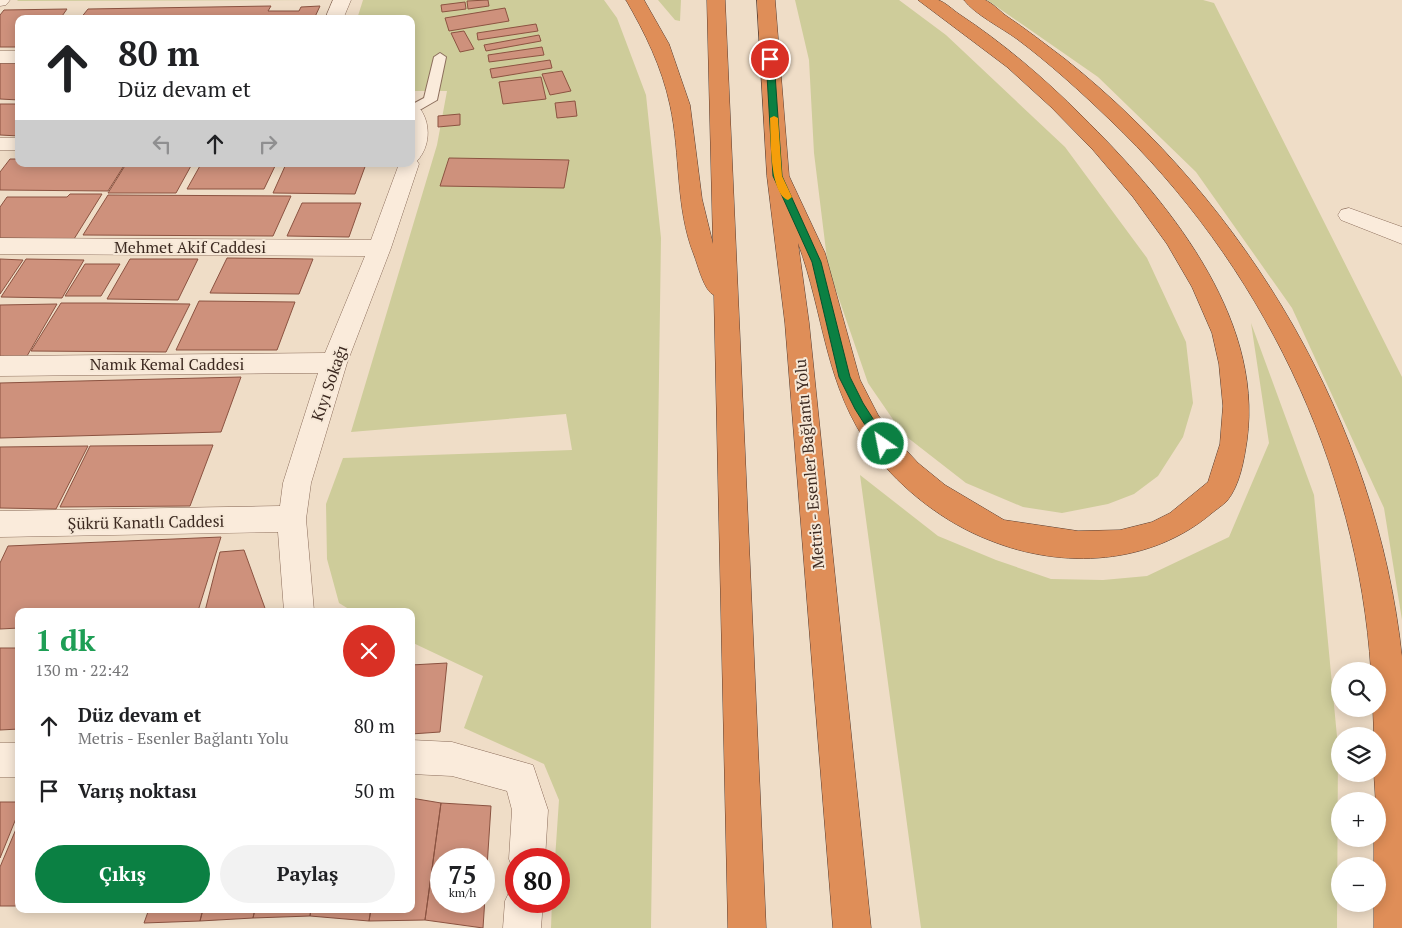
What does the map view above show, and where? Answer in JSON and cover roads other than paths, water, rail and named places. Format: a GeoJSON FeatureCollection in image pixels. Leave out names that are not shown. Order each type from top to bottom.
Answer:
{"type":"FeatureCollection","features":[{"type":"Feature","properties":{"kind":"highway"},"geometry":{"type":"LineString","coordinates":[[635,0],[660,44],[680,105],[691,199],[702,246],[726,304]]}},
{"type":"Feature","properties":{"kind":"highway"},"geometry":{"type":"LineString","coordinates":[[716,0],[747,928]]}},
{"type":"Feature","properties":{"kind":"highway","name":"Metris - Esenler Bağlantı Yolu"},"geometry":{"type":"LineString","coordinates":[[766,0],[778,176],[796,322],[852,928]]}},
{"type":"Feature","properties":{"kind":"highway"},"geometry":{"type":"LineString","coordinates":[[778,176],[816,262],[845,377],[858,406],[883,444],[911,475],[951,506],[1000,532],[1034,539],[1069,546],[1131,543],[1182,522],[1219,489],[1234,444],[1236,390],[1225,335],[1208,294],[1179,244],[1132,183],[1062,107],[999,50],[927,0]]}},
{"type":"Feature","properties":{"kind":"highway"},"geometry":{"type":"LineString","coordinates":[[973,0],[1062,66],[1158,157],[1202,208],[1239,257],[1302,365],[1325,418],[1356,505],[1377,583],[1385,648],[1390,728],[1393,928]]}},
{"type":"Feature","properties":{"kind":"street"},"geometry":{"type":"LineString","coordinates":[[336,15],[342,0]]}},
{"type":"Feature","properties":{"kind":"street"},"geometry":{"type":"LineString","coordinates":[[0,57],[15,57]]}},
{"type":"Feature","properties":{"kind":"street","name":"Kıyı Sokağı"},"geometry":{"type":"LineString","coordinates":[[415,118],[419,135],[415,144]]}},
{"type":"Feature","properties":{"kind":"street"},"geometry":{"type":"LineString","coordinates":[[0,144],[15,144]]}},
{"type":"Feature","properties":{"kind":"street","name":"Kıyı Sokağı"},"geometry":{"type":"LineString","coordinates":[[299,608],[292,519],[297,483],[334,363],[380,248],[406,167]]}},
{"type":"Feature","properties":{"kind":"street"},"geometry":{"type":"LineString","coordinates":[[1349,216],[1402,236]]}},
{"type":"Feature","properties":{"kind":"street","name":"Mehmet Akif Caddesi"},"geometry":{"type":"LineString","coordinates":[[0,246],[380,248]]}},
{"type":"Feature","properties":{"kind":"street","name":"Namık Kemal Caddesi"},"geometry":{"type":"LineString","coordinates":[[0,366],[334,363]]}},
{"type":"Feature","properties":{"kind":"street","name":"Şükrü Kanatlı Caddesi"},"geometry":{"type":"LineString","coordinates":[[0,524],[292,519]]}},
{"type":"Feature","properties":{"kind":"street"},"geometry":{"type":"LineString","coordinates":[[415,757],[452,759],[521,777],[530,810],[528,848]]}},
{"type":"Feature","properties":{"kind":"street"},"geometry":{"type":"LineString","coordinates":[[0,760],[15,760]]}},
{"type":"Feature","properties":{"kind":"street"},"geometry":{"type":"LineString","coordinates":[[522,928],[523,913]]}},
{"type":"Feature","properties":{"kind":"lane"},"geometry":{"type":"LineString","coordinates":[[415,109],[430,100],[440,56]]}}]}
